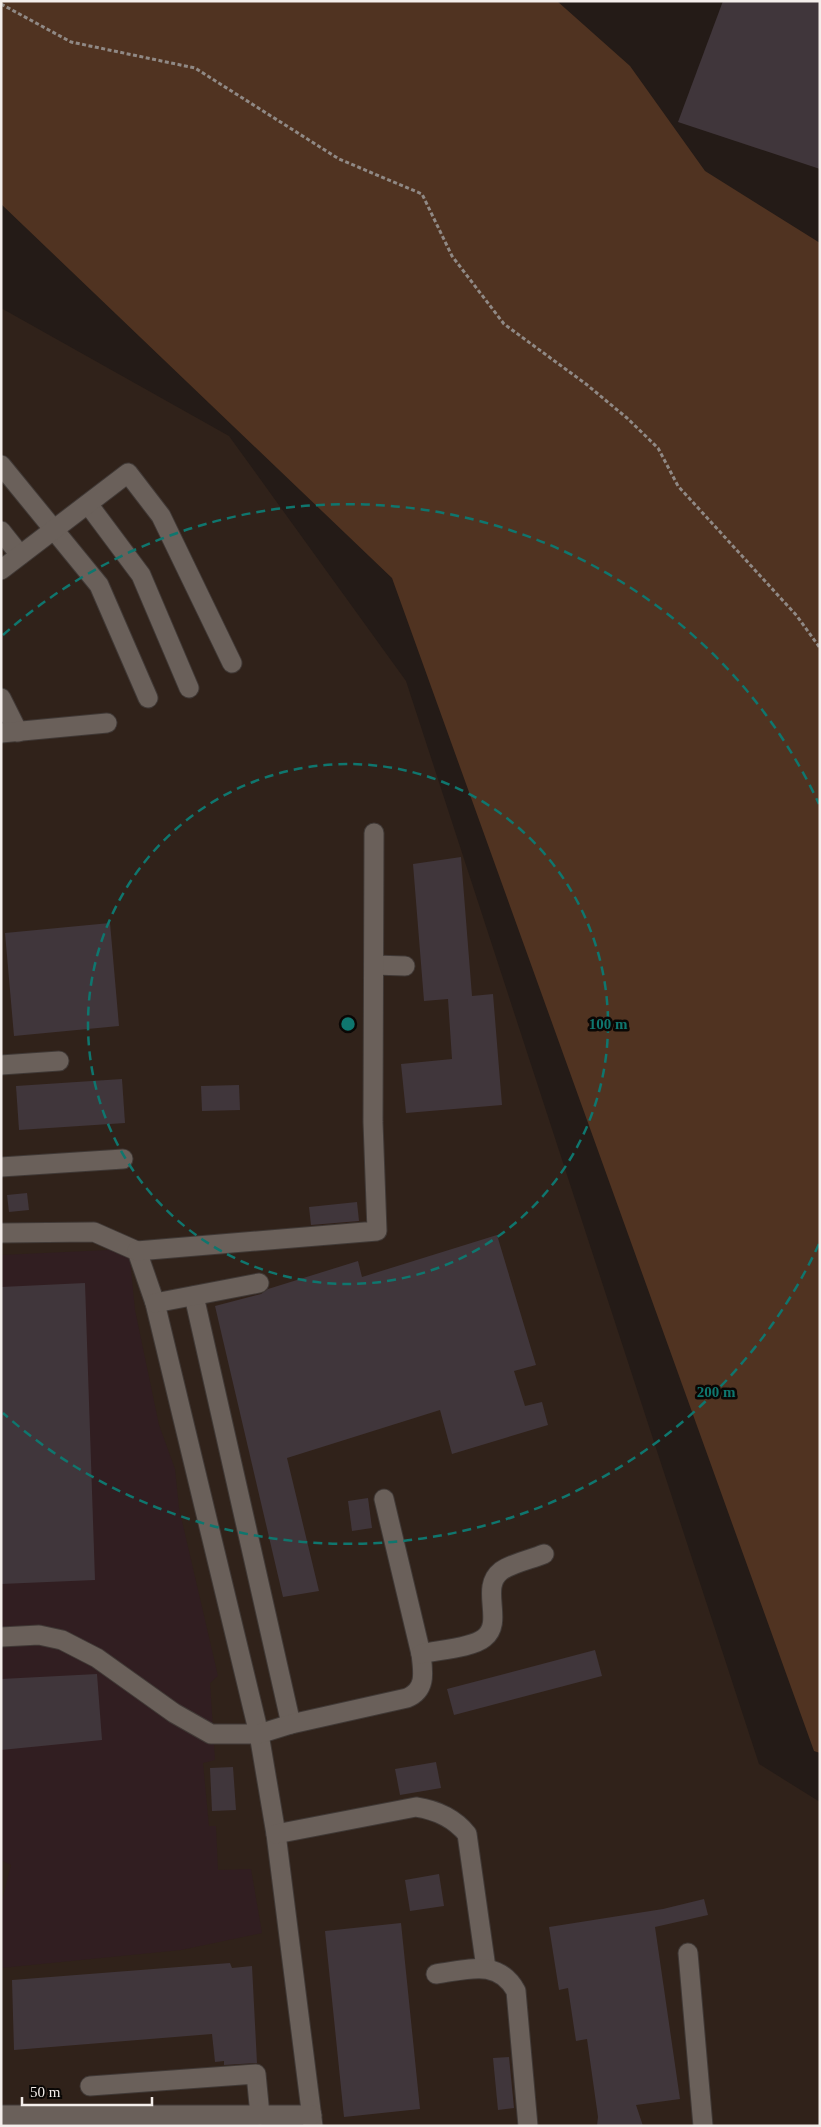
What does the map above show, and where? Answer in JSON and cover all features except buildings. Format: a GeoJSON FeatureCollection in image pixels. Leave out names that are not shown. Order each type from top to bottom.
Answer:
{"type":"FeatureCollection","features":[{"type":"Feature","properties":{"kind":"street"},"geometry":{"type":"LineString","coordinates":[[1,465],[99,585],[148,698]]}},
{"type":"Feature","properties":{"kind":"street"},"geometry":{"type":"LineString","coordinates":[[1,570],[128,473],[161,516],[232,663]]}},
{"type":"Feature","properties":{"kind":"street"},"geometry":{"type":"LineString","coordinates":[[88,504],[141,575],[189,688]]}},
{"type":"Feature","properties":{"kind":"street"},"geometry":{"type":"LineString","coordinates":[[1,531],[20,555]]}},
{"type":"Feature","properties":{"kind":"street"},"geometry":{"type":"LineString","coordinates":[[1,698],[10,732],[107,723]]}},
{"type":"Feature","properties":{"kind":"street"},"geometry":{"type":"LineString","coordinates":[[1,1233],[94,1232],[137,1251],[377,1232],[373,1122],[374,833]]}},
{"type":"Feature","properties":{"kind":"street"},"geometry":{"type":"LineString","coordinates":[[374,965],[405,966]]}},
{"type":"Feature","properties":{"kind":"street"},"geometry":{"type":"LineString","coordinates":[[1,1065],[59,1061]]}},
{"type":"Feature","properties":{"kind":"street"},"geometry":{"type":"LineString","coordinates":[[1,1167],[123,1159]]}},
{"type":"Feature","properties":{"kind":"street"},"geometry":{"type":"LineString","coordinates":[[1,2115],[104,2120],[260,2115],[313,2120],[276,1834],[259,1734],[155,1303],[137,1251]]}},
{"type":"Feature","properties":{"kind":"street"},"geometry":{"type":"LineString","coordinates":[[155,1303],[259,1283]]}},
{"type":"Feature","properties":{"kind":"street"},"geometry":{"type":"LineString","coordinates":[[194,1296],[291,1724]]}},
{"type":"Feature","properties":{"kind":"street"},"geometry":{"type":"LineString","coordinates":[[1,1637],[39,1635],[62,1640],[97,1658],[174,1713],[211,1734],[259,1734],[291,1724],[415,1695],[419,1691],[423,1676],[421,1654],[384,1499]]}},
{"type":"Feature","properties":{"kind":"street"},"geometry":{"type":"LineString","coordinates":[[421,1654],[475,1643],[484,1639],[490,1632],[493,1622],[491,1598],[495,1577],[502,1570],[544,1554]]}},
{"type":"Feature","properties":{"kind":"street"},"geometry":{"type":"LineString","coordinates":[[276,1834],[416,1807],[429,1809],[452,1819],[467,1834],[486,1968]]}},
{"type":"Feature","properties":{"kind":"street"},"geometry":{"type":"LineString","coordinates":[[688,1953],[703,2126]]}},
{"type":"Feature","properties":{"kind":"street"},"geometry":{"type":"LineString","coordinates":[[436,1974],[486,1968],[502,1972],[510,1980],[516,1991],[528,2126]]}},
{"type":"Feature","properties":{"kind":"street"},"geometry":{"type":"LineString","coordinates":[[90,2086],[256,2074],[260,2115]]}},
{"type":"Feature","properties":{"kind":"path"},"geometry":{"type":"LineString","coordinates":[[1,4],[71,42],[195,68],[339,159],[422,194],[452,256],[504,324],[586,384],[627,418],[658,448],[678,486],[797,616],[820,648]]}},
{"type":"Feature","properties":{"kind":"shaded area"},"geometry":{"type":"Polygon","coordinates":[[[1,1],[557,1],[630,66],[705,171],[820,243],[820,1753],[814,1751],[392,578],[1,204],[1,1]]]}},
{"type":"Feature","properties":{"kind":"shaded area"},"geometry":{"type":"Polygon","coordinates":[[[1,308],[229,436],[406,681],[759,1764],[820,1802],[820,2126],[1,2126],[1,308]]]}},
{"type":"Feature","properties":{"kind":"shaded area"},"geometry":{"type":"Polygon","coordinates":[[[129,1249],[135,1310],[159,1425],[175,1469],[179,1508],[218,1676],[210,1683],[215,1760],[203,1763],[209,1826],[216,1826],[218,1870],[251,1869],[262,1933],[181,1950],[1,1968],[1,1905],[11,1865],[1,1860],[1,1255],[129,1249]]]}}]}
